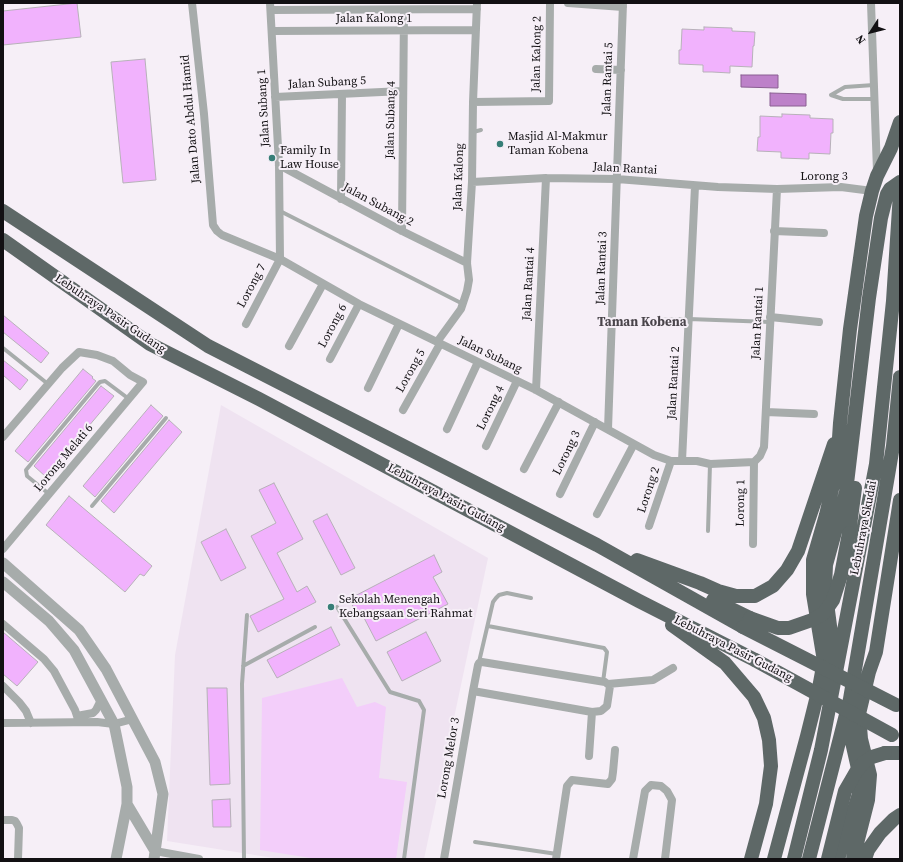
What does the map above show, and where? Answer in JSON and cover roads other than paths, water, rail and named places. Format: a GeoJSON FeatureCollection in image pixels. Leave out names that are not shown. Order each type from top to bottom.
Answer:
{"type":"FeatureCollection","features":[{"type":"Feature","properties":{"kind":"highway"},"geometry":{"type":"LineString","coordinates":[[774,859],[809,730],[824,662],[813,594],[813,560],[837,468],[840,423],[859,257],[866,216],[877,176],[892,148],[900,122]]}},
{"type":"Feature","properties":{"kind":"highway"},"geometry":{"type":"LineString","coordinates":[[834,682],[834,649],[825,588],[826,565],[846,492],[880,225],[890,189],[900,182]]}},
{"type":"Feature","properties":{"kind":"highway","name":"Lebuhraya Skudai"},"geometry":{"type":"LineString","coordinates":[[794,859],[821,750],[876,464],[893,301],[900,193]]}},
{"type":"Feature","properties":{"kind":"highway"},"geometry":{"type":"LineString","coordinates":[[747,622],[778,628],[789,628],[812,620],[824,613],[833,600],[841,575],[849,533],[866,405],[886,199]]}},
{"type":"Feature","properties":{"kind":"highway","name":"Lebuhraya Pasir Gudang"},"geometry":{"type":"LineString","coordinates":[[3,212],[208,346],[747,622],[898,706]]}},
{"type":"Feature","properties":{"kind":"highway","name":"Lebuhraya Pasir Gudang"},"geometry":{"type":"LineString","coordinates":[[3,240],[150,344],[273,407],[639,601],[756,660],[896,737]]}},
{"type":"Feature","properties":{"kind":"highway","name":"Lebuhraya Skudai"},"geometry":{"type":"LineString","coordinates":[[809,859],[850,698],[893,446],[900,377]]}},
{"type":"Feature","properties":{"kind":"highway"},"geometry":{"type":"LineString","coordinates":[[597,545],[736,596],[755,596],[773,586],[787,570],[798,551],[840,423]]}},
{"type":"Feature","properties":{"kind":"highway"},"geometry":{"type":"LineString","coordinates":[[853,859],[868,800],[870,775],[861,739],[859,714],[869,672],[876,652],[900,501]]}},
{"type":"Feature","properties":{"kind":"highway"},"geometry":{"type":"LineString","coordinates":[[639,601],[725,663],[754,697],[764,718],[769,740],[771,766],[766,804],[752,859]]}},
{"type":"Feature","properties":{"kind":"highway"},"geometry":{"type":"LineString","coordinates":[[838,859],[859,794],[860,773],[852,742],[850,698]]}},
{"type":"Feature","properties":{"kind":"highway"},"geometry":{"type":"LineString","coordinates":[[828,859],[845,791],[856,772],[863,763],[872,757],[886,753],[900,753]]}},
{"type":"Feature","properties":{"kind":"highway"},"geometry":{"type":"LineString","coordinates":[[865,859],[868,850],[880,833],[894,819],[900,816]]}},
{"type":"Feature","properties":{"kind":"street","name":"Jalan Dato Abdul Hamid"},"geometry":{"type":"LineString","coordinates":[[192,3],[204,114],[213,225],[217,231]]}},
{"type":"Feature","properties":{"kind":"street","name":"Jalan Kalong 2"},"geometry":{"type":"LineString","coordinates":[[473,102],[549,101],[550,3]]}},
{"type":"Feature","properties":{"kind":"street"},"geometry":{"type":"LineString","coordinates":[[568,3],[623,5]]}},
{"type":"Feature","properties":{"kind":"street","name":"Jalan Rantai 5"},"geometry":{"type":"LineString","coordinates":[[617,179],[623,5]]}},
{"type":"Feature","properties":{"kind":"street"},"geometry":{"type":"LineString","coordinates":[[871,5],[877,176]]}},
{"type":"Feature","properties":{"kind":"street","name":"Jalan Kalong 1"},"geometry":{"type":"LineString","coordinates":[[270,7],[364,6],[404,10],[477,6]]}},
{"type":"Feature","properties":{"kind":"street","name":"Jalan Kalong"},"geometry":{"type":"LineString","coordinates":[[439,343],[457,317],[463,305],[469,280],[467,263],[477,131],[473,102],[477,6]]}},
{"type":"Feature","properties":{"kind":"street","name":"Jalan Subang 1"},"geometry":{"type":"LineString","coordinates":[[270,7],[279,165],[280,259]]}},
{"type":"Feature","properties":{"kind":"street","name":"Jalan Subang 4"},"geometry":{"type":"LineString","coordinates":[[402,231],[404,10]]}},
{"type":"Feature","properties":{"kind":"street","name":"Jalan Kalong 1"},"geometry":{"type":"LineString","coordinates":[[272,31],[476,30]]}},
{"type":"Feature","properties":{"kind":"street"},"geometry":{"type":"LineString","coordinates":[[596,69],[621,70]]}},
{"type":"Feature","properties":{"kind":"street","name":"Jalan Subang 5"},"geometry":{"type":"LineString","coordinates":[[275,97],[403,91]]}},
{"type":"Feature","properties":{"kind":"street"},"geometry":{"type":"LineString","coordinates":[[341,198],[342,94]]}},
{"type":"Feature","properties":{"kind":"street","name":"Jalan Subang 2"},"geometry":{"type":"LineString","coordinates":[[279,165],[402,231],[467,263]]}},
{"type":"Feature","properties":{"kind":"street","name":"Jalan Rantai"},"geometry":{"type":"LineString","coordinates":[[472,182],[546,178],[617,179],[695,186],[776,189]]}},
{"type":"Feature","properties":{"kind":"street","name":"Jalan Rantai 4"},"geometry":{"type":"LineString","coordinates":[[536,390],[546,178]]}},
{"type":"Feature","properties":{"kind":"street","name":"Jalan Rantai 3"},"geometry":{"type":"LineString","coordinates":[[608,429],[617,179]]}},
{"type":"Feature","properties":{"kind":"street","name":"Jalan Rantai 2"},"geometry":{"type":"LineString","coordinates":[[682,461],[695,186]]}},
{"type":"Feature","properties":{"kind":"street","name":"Lorong 3"},"geometry":{"type":"LineString","coordinates":[[776,189],[841,188],[872,191]]}},
{"type":"Feature","properties":{"kind":"street","name":"Jalan Rantai 1"},"geometry":{"type":"LineString","coordinates":[[757,459],[764,447],[776,189]]}},
{"type":"Feature","properties":{"kind":"street","name":"Jalan Subang"},"geometry":{"type":"LineString","coordinates":[[217,231],[222,235],[280,259],[359,304],[536,390],[654,455],[671,461],[710,464],[757,459]]}},
{"type":"Feature","properties":{"kind":"street"},"geometry":{"type":"LineString","coordinates":[[774,231],[824,233]]}},
{"type":"Feature","properties":{"kind":"street","name":"Lorong 7"},"geometry":{"type":"LineString","coordinates":[[246,324],[280,259]]}},
{"type":"Feature","properties":{"kind":"street"},"geometry":{"type":"LineString","coordinates":[[289,346],[323,284]]}},
{"type":"Feature","properties":{"kind":"street","name":"Lorong 6"},"geometry":{"type":"LineString","coordinates":[[330,359],[359,304]]}},
{"type":"Feature","properties":{"kind":"street"},"geometry":{"type":"LineString","coordinates":[[770,320],[819,322]]}},
{"type":"Feature","properties":{"kind":"street"},"geometry":{"type":"LineString","coordinates":[[368,388],[400,324]]}},
{"type":"Feature","properties":{"kind":"street","name":"Lorong 5"},"geometry":{"type":"LineString","coordinates":[[403,410],[439,343]]}},
{"type":"Feature","properties":{"kind":"street","name":"Lorong Melati 6"},"geometry":{"type":"LineString","coordinates":[[3,549],[143,382],[130,376],[113,361],[97,355],[79,352],[62,368],[48,385]]}},
{"type":"Feature","properties":{"kind":"street"},"geometry":{"type":"LineString","coordinates":[[447,429],[478,362]]}},
{"type":"Feature","properties":{"kind":"street","name":"Lorong 4"},"geometry":{"type":"LineString","coordinates":[[486,446],[517,381]]}},
{"type":"Feature","properties":{"kind":"street"},"geometry":{"type":"LineString","coordinates":[[3,437],[48,385]]}},
{"type":"Feature","properties":{"kind":"street"},"geometry":{"type":"LineString","coordinates":[[524,469],[559,402]]}},
{"type":"Feature","properties":{"kind":"street"},"geometry":{"type":"LineString","coordinates":[[766,412],[814,414]]}},
{"type":"Feature","properties":{"kind":"street","name":"Lorong 3"},"geometry":{"type":"LineString","coordinates":[[560,494],[595,422]]}},
{"type":"Feature","properties":{"kind":"street"},"geometry":{"type":"LineString","coordinates":[[597,514],[634,444]]}},
{"type":"Feature","properties":{"kind":"street","name":"Lorong 1"},"geometry":{"type":"LineString","coordinates":[[753,544],[757,459]]}},
{"type":"Feature","properties":{"kind":"street","name":"Lorong 2"},"geometry":{"type":"LineString","coordinates":[[649,526],[671,461]]}},
{"type":"Feature","properties":{"kind":"street"},"geometry":{"type":"LineString","coordinates":[[3,563],[79,630],[106,669],[133,719],[155,762],[163,794],[155,855]]}},
{"type":"Feature","properties":{"kind":"street"},"geometry":{"type":"LineString","coordinates":[[3,582],[49,621],[74,650],[114,724],[127,787],[127,804],[116,859]]}},
{"type":"Feature","properties":{"kind":"street"},"geometry":{"type":"LineString","coordinates":[[3,624],[44,659],[54,671],[75,710],[78,719]]}},
{"type":"Feature","properties":{"kind":"street"},"geometry":{"type":"LineString","coordinates":[[479,663],[606,683],[652,680],[673,668]]}},
{"type":"Feature","properties":{"kind":"street","name":"Lorong Melor 3"},"geometry":{"type":"LineString","coordinates":[[444,859],[479,663]]}},
{"type":"Feature","properties":{"kind":"street"},"geometry":{"type":"LineString","coordinates":[[473,691],[592,712],[601,711],[607,706],[610,686],[606,683]]}},
{"type":"Feature","properties":{"kind":"street"},"geometry":{"type":"LineString","coordinates":[[3,686],[26,711],[31,723]]}},
{"type":"Feature","properties":{"kind":"street"},"geometry":{"type":"LineString","coordinates":[[78,719],[94,713],[101,700]]}},
{"type":"Feature","properties":{"kind":"street"},"geometry":{"type":"LineString","coordinates":[[589,756],[592,712]]}},
{"type":"Feature","properties":{"kind":"street"},"geometry":{"type":"LineString","coordinates":[[3,723],[31,723],[78,719],[114,724],[133,719]]}},
{"type":"Feature","properties":{"kind":"street"},"geometry":{"type":"LineString","coordinates":[[556,857],[567,786],[572,780],[608,784],[612,779],[615,750]]}},
{"type":"Feature","properties":{"kind":"street"},"geometry":{"type":"LineString","coordinates":[[634,859],[645,791],[651,785],[661,786],[667,790],[672,800],[665,859]]}},
{"type":"Feature","properties":{"kind":"street"},"geometry":{"type":"LineString","coordinates":[[127,804],[155,855]]}},
{"type":"Feature","properties":{"kind":"street"},"geometry":{"type":"LineString","coordinates":[[3,820],[12,820],[17,824],[18,859]]}},
{"type":"Feature","properties":{"kind":"street"},"geometry":{"type":"LineString","coordinates":[[155,855],[199,859]]}},
{"type":"Feature","properties":{"kind":"lane"},"geometry":{"type":"LineString","coordinates":[[874,85],[845,87],[831,95],[843,99],[875,99]]}},
{"type":"Feature","properties":{"kind":"lane"},"geometry":{"type":"LineString","coordinates":[[279,211],[463,305]]}},
{"type":"Feature","properties":{"kind":"lane"},"geometry":{"type":"LineString","coordinates":[[654,320],[770,320]]}},
{"type":"Feature","properties":{"kind":"lane"},"geometry":{"type":"LineString","coordinates":[[3,348],[48,385]]}},
{"type":"Feature","properties":{"kind":"lane"},"geometry":{"type":"LineString","coordinates":[[49,494],[27,476],[26,470],[98,384],[104,381],[129,399]]}},
{"type":"Feature","properties":{"kind":"lane"},"geometry":{"type":"LineString","coordinates":[[92,506],[166,418]]}},
{"type":"Feature","properties":{"kind":"lane"},"geometry":{"type":"LineString","coordinates":[[708,531],[710,464]]}},
{"type":"Feature","properties":{"kind":"lane"},"geometry":{"type":"LineString","coordinates":[[479,663],[493,602],[499,595],[507,593],[531,598]]}},
{"type":"Feature","properties":{"kind":"lane"},"geometry":{"type":"LineString","coordinates":[[337,607],[387,689],[393,694],[419,701],[424,710],[404,859]]}},
{"type":"Feature","properties":{"kind":"lane"},"geometry":{"type":"LineString","coordinates":[[244,859],[242,684],[247,615]]}},
{"type":"Feature","properties":{"kind":"lane"},"geometry":{"type":"LineString","coordinates":[[488,626],[604,648],[607,652],[606,683]]}},
{"type":"Feature","properties":{"kind":"lane"},"geometry":{"type":"LineString","coordinates":[[243,666],[315,627]]}},
{"type":"Feature","properties":{"kind":"lane"},"geometry":{"type":"LineString","coordinates":[[475,842],[556,857]]}},
{"type":"Feature","properties":{"kind":"place","name":"Masjid Al-Makmur Taman Kobena"},"geometry":{"type":"Point","coordinates":[500,144]}},
{"type":"Feature","properties":{"kind":"place","name":"Family In Law House"},"geometry":{"type":"Point","coordinates":[272,158]}},
{"type":"Feature","properties":{"kind":"place","name":"Sekolah Menengah Kebangsaan Seri Rahmat"},"geometry":{"type":"Point","coordinates":[331,607]}},
{"type":"Feature","properties":{"kind":"district","name":"Taman Kobena"},"geometry":{"type":"Point","coordinates":[642,323]}}]}
